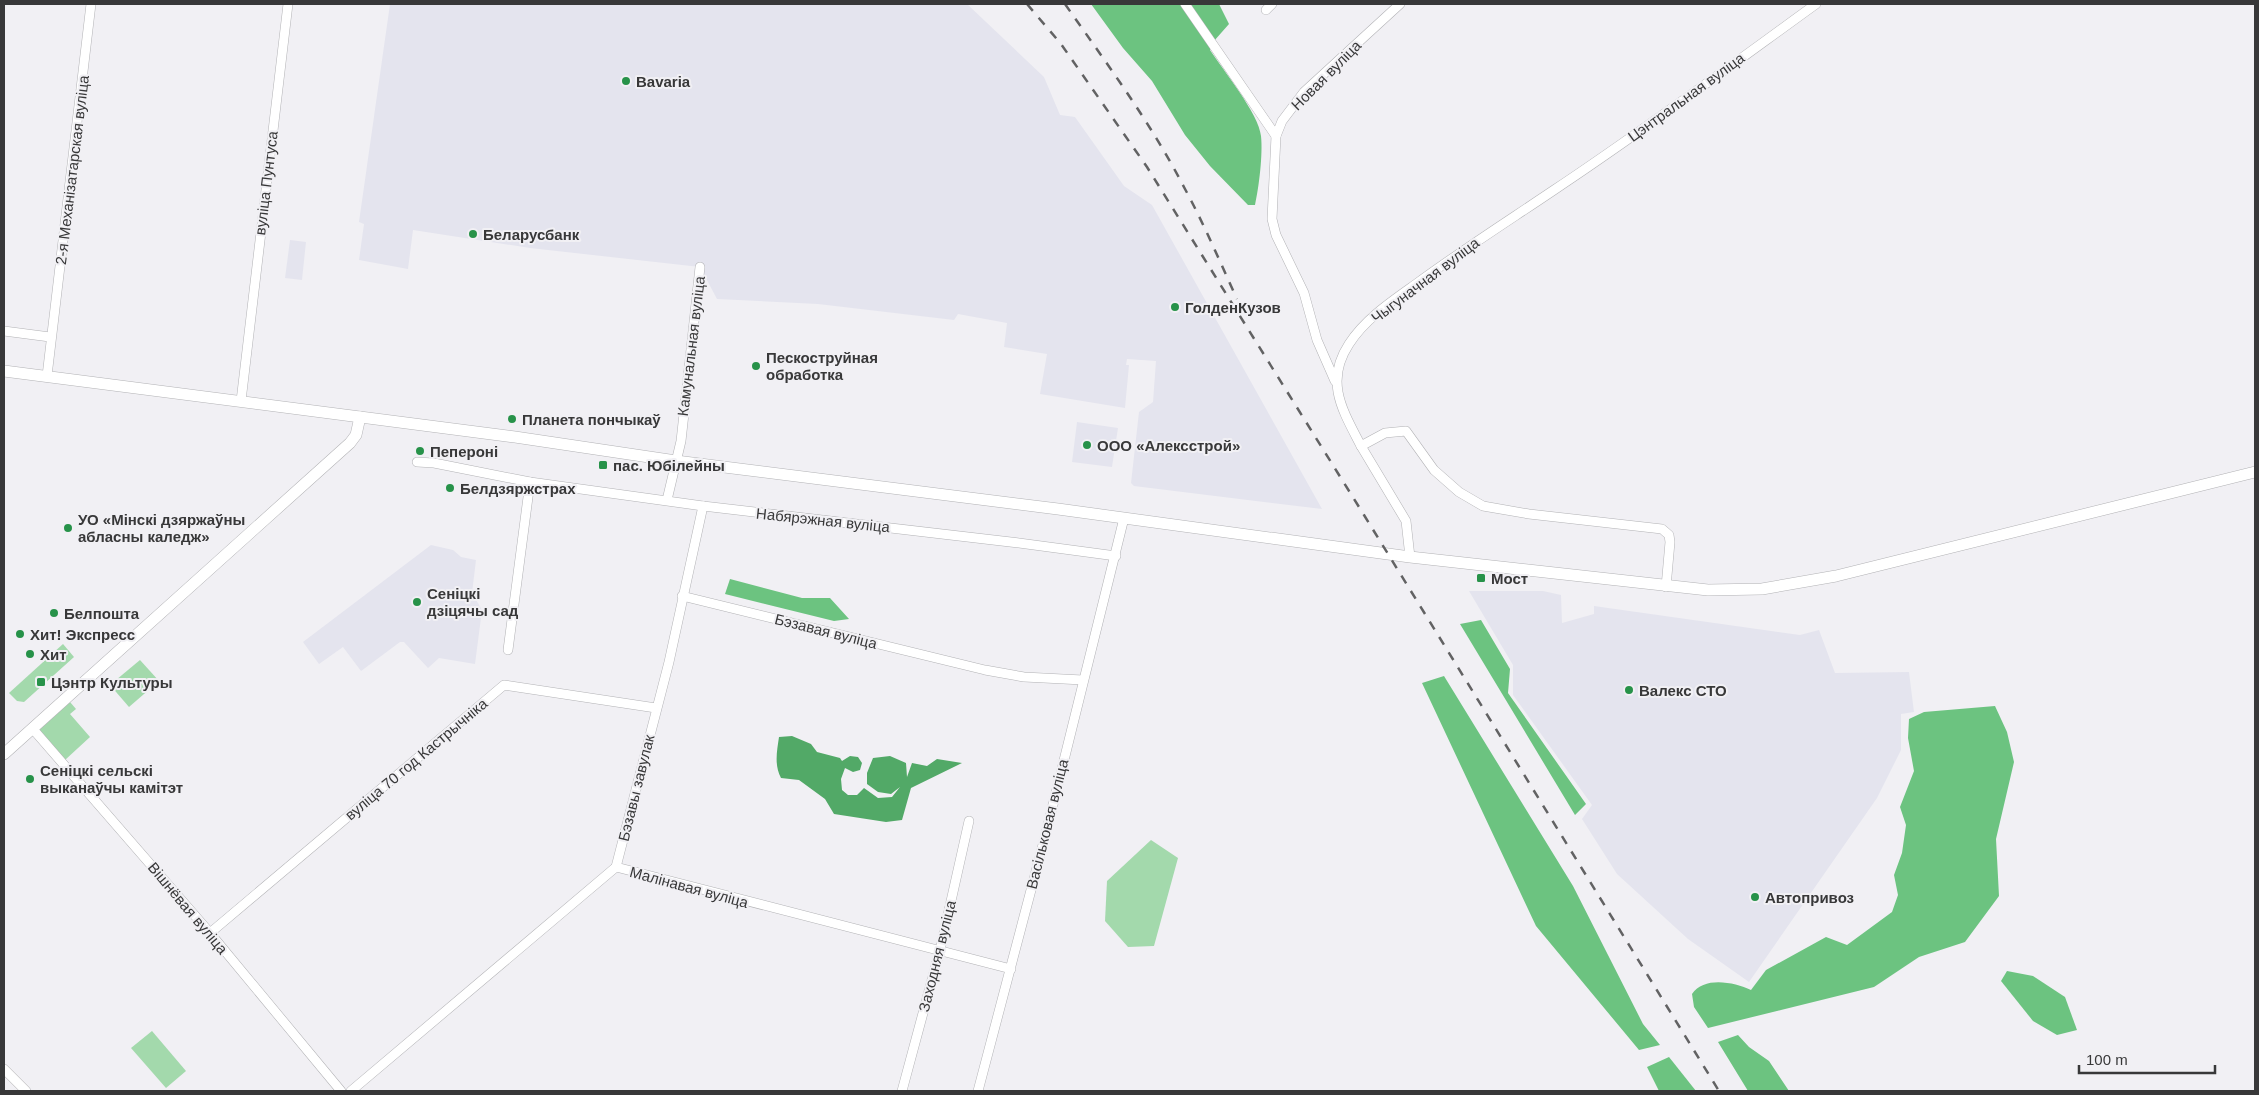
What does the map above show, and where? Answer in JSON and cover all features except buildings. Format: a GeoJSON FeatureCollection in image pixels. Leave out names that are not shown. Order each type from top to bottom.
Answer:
{"type":"FeatureCollection","features":[{"type":"Feature","properties":{"kind":"street","name":"2-я Механізатарская вуліца"},"geometry":{"type":"LineString","coordinates":[[47,376],[50,337],[59,282],[92,4]]}},
{"type":"Feature","properties":{"kind":"street","name":"вуліца Пунтуса"},"geometry":{"type":"LineString","coordinates":[[240,401],[288,4]]}},
{"type":"Feature","properties":{"kind":"street"},"geometry":{"type":"LineString","coordinates":[[1185,4],[1276,136]]}},
{"type":"Feature","properties":{"kind":"street","name":"Цэнтральная вуліца"},"geometry":{"type":"LineString","coordinates":[[1555,190],[1816,4]]}},
{"type":"Feature","properties":{"kind":"street","name":"Новая вуліца"},"geometry":{"type":"LineString","coordinates":[[1335,381],[1317,340],[1304,293],[1276,235],[1272,219],[1276,136],[1282,121],[1304,92],[1396,5]]}},
{"type":"Feature","properties":{"kind":"street","name":"Чыгуначная вуліца"},"geometry":{"type":"LineString","coordinates":[[1335,381],[1348,345],[1363,326],[1389,304],[1455,255],[1555,190]]}},
{"type":"Feature","properties":{"kind":"street","name":"Камунальная вуліца"},"geometry":{"type":"LineString","coordinates":[[667,500],[682,426],[700,267]]}},
{"type":"Feature","properties":{"kind":"street"},"geometry":{"type":"LineString","coordinates":[[4,331],[50,337]]}},
{"type":"Feature","properties":{"kind":"street"},"geometry":{"type":"LineString","coordinates":[[4,371],[515,437],[676,461],[1124,518],[1410,558],[1666,587],[1738,591],[1796,584],[2255,472]]}},
{"type":"Feature","properties":{"kind":"street"},"geometry":{"type":"LineString","coordinates":[[1335,381],[1345,415],[1406,522],[1410,558]]}},
{"type":"Feature","properties":{"kind":"street"},"geometry":{"type":"LineString","coordinates":[[4,754],[345,448],[356,436],[360,417]]}},
{"type":"Feature","properties":{"kind":"street"},"geometry":{"type":"LineString","coordinates":[[1361,446],[1385,433],[1406,431],[1434,470],[1458,492],[1483,506],[1529,514],[1662,529],[1668,535],[1670,542],[1666,587]]}},
{"type":"Feature","properties":{"kind":"street","name":"Набярэжная вуліца"},"geometry":{"type":"LineString","coordinates":[[417,462],[434,462],[530,482],[703,506],[1020,542],[1116,556]]}},
{"type":"Feature","properties":{"kind":"street"},"geometry":{"type":"LineString","coordinates":[[508,650],[530,482]]}},
{"type":"Feature","properties":{"kind":"street"},"geometry":{"type":"LineString","coordinates":[[656,708],[669,662],[703,506]]}},
{"type":"Feature","properties":{"kind":"street","name":"Васільковая вуліца"},"geometry":{"type":"LineString","coordinates":[[978,1091],[1116,556],[1124,518]]}},
{"type":"Feature","properties":{"kind":"street","name":"Бэзавая вуліца"},"geometry":{"type":"LineString","coordinates":[[682,596],[985,670],[1024,677],[1083,680]]}},
{"type":"Feature","properties":{"kind":"street","name":"вуліца 70 год Кастрычніка"},"geometry":{"type":"LineString","coordinates":[[210,933],[504,685],[656,708]]}},
{"type":"Feature","properties":{"kind":"street","name":"Бэзавы завулак"},"geometry":{"type":"LineString","coordinates":[[616,867],[656,708]]}},
{"type":"Feature","properties":{"kind":"street","name":"Вішнёвая вуліца"},"geometry":{"type":"LineString","coordinates":[[32,728],[210,933],[341,1091]]}},
{"type":"Feature","properties":{"kind":"street","name":"Заходняя вуліца"},"geometry":{"type":"LineString","coordinates":[[902,1091],[940,950],[969,821]]}},
{"type":"Feature","properties":{"kind":"street","name":"Малінавая вуліца"},"geometry":{"type":"LineString","coordinates":[[351,1091],[616,867],[1010,969]]}},
{"type":"Feature","properties":{"kind":"street"},"geometry":{"type":"LineString","coordinates":[[4,1069],[26,1091]]}},
{"type":"Feature","properties":{"kind":"shaded area"},"geometry":{"type":"Polygon","coordinates":[[[390,4],[967,4],[1044,77],[1060,115],[1075,117],[1124,186],[1152,205],[1322,509],[1134,486],[1131,483],[1139,412],[1153,402],[1156,361],[1127,359],[1126,365],[1129,365],[1125,408],[1040,394],[1047,354],[1004,347],[1007,323],[958,314],[954,320],[818,304],[717,299],[700,267],[530,248],[413,230],[408,269],[359,260],[364,224],[359,222],[390,4]]]}},
{"type":"Feature","properties":{"kind":"shaded area"},"geometry":{"type":"Polygon","coordinates":[[[1091,4],[1219,4],[1229,24],[1214,41],[1210,50],[1240,92],[1254,116],[1261,136],[1260,170],[1255,205],[1248,205],[1210,166],[1185,135],[1152,81],[1123,48],[1091,4]]]}},
{"type":"Feature","properties":{"kind":"shaded area"},"geometry":{"type":"Polygon","coordinates":[[[290,240],[306,242],[302,280],[285,278],[290,240]]]}},
{"type":"Feature","properties":{"kind":"shaded area"},"geometry":{"type":"Polygon","coordinates":[[[1077,422],[1118,428],[1112,467],[1072,462],[1077,422]]]}},
{"type":"Feature","properties":{"kind":"shaded area","name":"Сеніцкі дзіцячы сад"},"geometry":{"type":"Polygon","coordinates":[[[431,545],[453,550],[461,557],[476,560],[472,593],[482,610],[475,664],[439,658],[428,668],[404,642],[400,642],[361,671],[343,647],[319,664],[303,642],[431,545]]]}},
{"type":"Feature","properties":{"kind":"shaded area"},"geometry":{"type":"Polygon","coordinates":[[[730,579],[802,598],[830,598],[849,619],[834,621],[725,594],[730,579]]]}},
{"type":"Feature","properties":{"kind":"shaded area"},"geometry":{"type":"Polygon","coordinates":[[[1469,591],[1543,591],[1561,595],[1562,623],[1594,614],[1594,606],[1800,635],[1819,630],[1835,673],[1909,672],[1914,712],[1901,714],[1901,750],[1877,798],[1749,982],[1688,939],[1617,874],[1582,819],[1592,805],[1513,695],[1513,665],[1469,591]]]}},
{"type":"Feature","properties":{"kind":"shaded area"},"geometry":{"type":"Polygon","coordinates":[[[1481,620],[1510,669],[1508,693],[1586,804],[1575,815],[1460,624],[1481,620]]]}},
{"type":"Feature","properties":{"kind":"shaded area"},"geometry":{"type":"Polygon","coordinates":[[[63,644],[74,657],[24,702],[17,701],[9,693],[63,644]]]}},
{"type":"Feature","properties":{"kind":"shaded area"},"geometry":{"type":"Polygon","coordinates":[[[140,660],[159,681],[129,707],[110,685],[140,660]]]}},
{"type":"Feature","properties":{"kind":"shaded area"},"geometry":{"type":"Polygon","coordinates":[[[1444,676],[1573,886],[1643,1024],[1660,1045],[1639,1050],[1536,926],[1422,683],[1444,676]]]}},
{"type":"Feature","properties":{"kind":"shaded area"},"geometry":{"type":"Polygon","coordinates":[[[70,702],[76,709],[70,714],[90,737],[65,760],[38,731],[70,702]]]}},
{"type":"Feature","properties":{"kind":"shaded area"},"geometry":{"type":"Polygon","coordinates":[[[1995,706],[2007,732],[2014,762],[1996,839],[1999,896],[1965,942],[1919,957],[1874,987],[1708,1028],[1694,1007],[1692,994],[1697,988],[1720,982],[1751,990],[1766,970],[1826,937],[1847,945],[1892,912],[1898,895],[1894,875],[1902,853],[1906,825],[1900,807],[1914,771],[1908,738],[1909,719],[1924,712],[1995,706]]]}},
{"type":"Feature","properties":{"kind":"shaded area"},"geometry":{"type":"Polygon","coordinates":[[[792,736],[811,744],[817,752],[840,758],[842,761],[850,756],[858,757],[862,763],[860,770],[853,772],[845,768],[841,779],[842,790],[848,795],[857,795],[864,788],[878,798],[892,797],[900,787],[891,794],[878,792],[867,784],[867,773],[873,758],[890,756],[906,763],[907,777],[912,763],[927,766],[937,759],[962,763],[911,788],[902,820],[886,822],[834,814],[825,799],[799,780],[781,778],[777,763],[779,737],[792,736]]]}},
{"type":"Feature","properties":{"kind":"shaded area"},"geometry":{"type":"Polygon","coordinates":[[[1151,840],[1178,858],[1154,946],[1128,947],[1105,921],[1107,881],[1151,840]]]}},
{"type":"Feature","properties":{"kind":"shaded area"},"geometry":{"type":"Polygon","coordinates":[[[2007,971],[2033,976],[2065,997],[2077,1030],[2057,1035],[2033,1021],[2001,981],[2007,971]]]}},
{"type":"Feature","properties":{"kind":"shaded area"},"geometry":{"type":"Polygon","coordinates":[[[152,1031],[186,1071],[166,1088],[131,1048],[152,1031]]]}},
{"type":"Feature","properties":{"kind":"shaded area"},"geometry":{"type":"Polygon","coordinates":[[[1738,1035],[1749,1047],[1769,1061],[1789,1091],[1748,1091],[1718,1042],[1738,1035]]]}},
{"type":"Feature","properties":{"kind":"shaded area"},"geometry":{"type":"Polygon","coordinates":[[[1669,1057],[1696,1091],[1659,1091],[1647,1067],[1669,1057]]]}},
{"type":"Feature","properties":{"kind":"railway"},"geometry":{"type":"LineString","coordinates":[[1027,4],[1061,44],[1147,167],[1719,1091]]}},
{"type":"Feature","properties":{"kind":"railway"},"geometry":{"type":"LineString","coordinates":[[1065,4],[1128,94],[1172,165],[1199,216],[1237,299]]}},
{"type":"Feature","properties":{"kind":"place","name":"Bavaria"},"geometry":{"type":"Point","coordinates":[626,81]}},
{"type":"Feature","properties":{"kind":"place","name":"Беларусбанк"},"geometry":{"type":"Point","coordinates":[473,234]}},
{"type":"Feature","properties":{"kind":"place","name":"ГолденКузов"},"geometry":{"type":"Point","coordinates":[1175,307]}},
{"type":"Feature","properties":{"kind":"place","name":"Пескоструйная обработка"},"geometry":{"type":"Point","coordinates":[756,366]}},
{"type":"Feature","properties":{"kind":"place","name":"Планета пончыкаў"},"geometry":{"type":"Point","coordinates":[512,419]}},
{"type":"Feature","properties":{"kind":"place","name":"ООО «Алексстрой»"},"geometry":{"type":"Point","coordinates":[1087,445]}},
{"type":"Feature","properties":{"kind":"place","name":"Пепероні"},"geometry":{"type":"Point","coordinates":[420,451]}},
{"type":"Feature","properties":{"kind":"place","name":"пас. Юбілейны"},"geometry":{"type":"Point","coordinates":[603,465]}},
{"type":"Feature","properties":{"kind":"place","name":"Белдзяржстрах"},"geometry":{"type":"Point","coordinates":[450,488]}},
{"type":"Feature","properties":{"kind":"place","name":"УО «Мінскі дзяржаўны абласны каледж»"},"geometry":{"type":"Point","coordinates":[68,528]}},
{"type":"Feature","properties":{"kind":"place","name":"Мост"},"geometry":{"type":"Point","coordinates":[1481,578]}},
{"type":"Feature","properties":{"kind":"place","name":"Сеніцкі дзіцячы сад"},"geometry":{"type":"Point","coordinates":[417,602]}},
{"type":"Feature","properties":{"kind":"place","name":"Белпошта"},"geometry":{"type":"Point","coordinates":[54,613]}},
{"type":"Feature","properties":{"kind":"place","name":"Хит! Экспресс"},"geometry":{"type":"Point","coordinates":[20,634]}},
{"type":"Feature","properties":{"kind":"place","name":"Хит"},"geometry":{"type":"Point","coordinates":[30,654]}},
{"type":"Feature","properties":{"kind":"place","name":"Цэнтр Культуры"},"geometry":{"type":"Point","coordinates":[41,682]}},
{"type":"Feature","properties":{"kind":"place","name":"Валекс СТО"},"geometry":{"type":"Point","coordinates":[1629,690]}},
{"type":"Feature","properties":{"kind":"place","name":"Сеніцкі сельскі выканаўчы камітэт"},"geometry":{"type":"Point","coordinates":[30,779]}},
{"type":"Feature","properties":{"kind":"place","name":"Автопривоз"},"geometry":{"type":"Point","coordinates":[1755,897]}}]}
